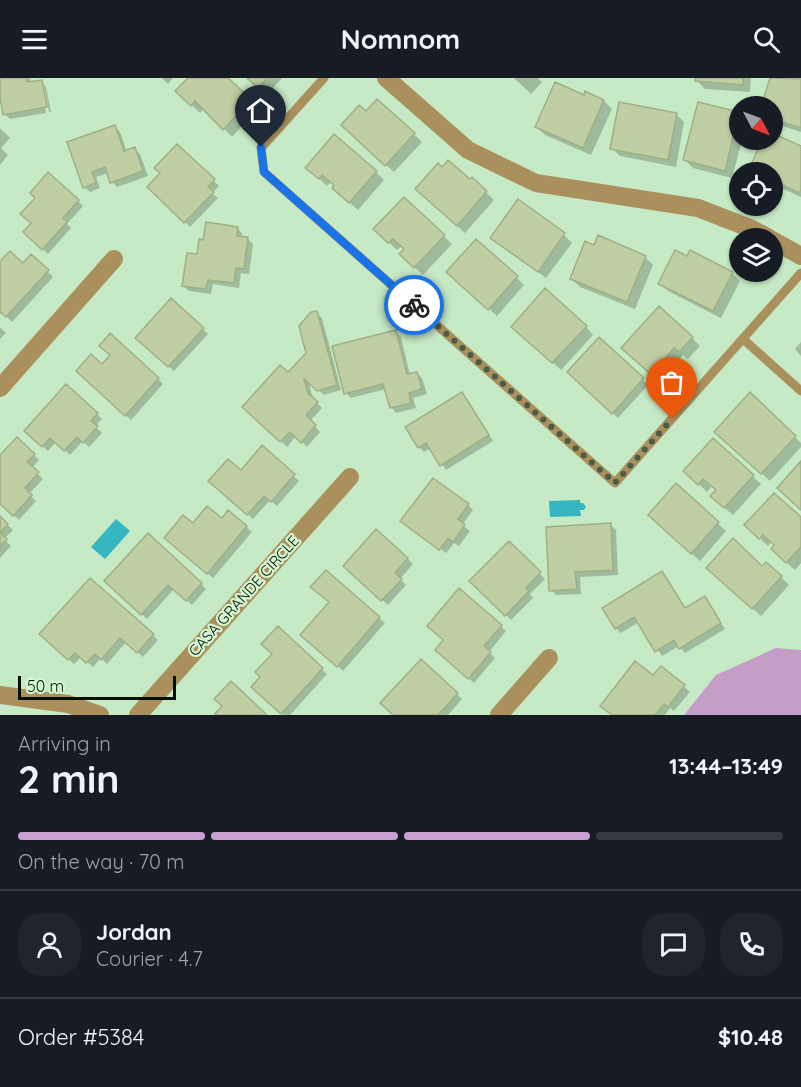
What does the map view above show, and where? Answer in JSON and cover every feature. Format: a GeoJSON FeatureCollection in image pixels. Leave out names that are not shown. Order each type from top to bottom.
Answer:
{"type":"FeatureCollection","features":[{"type":"Feature","properties":{"kind":"street"},"geometry":{"type":"LineString","coordinates":[[386,78],[468,150],[536,183],[698,208],[749,228]]}},
{"type":"Feature","properties":{"kind":"street"},"geometry":{"type":"LineString","coordinates":[[783,246],[801,256]]}},
{"type":"Feature","properties":{"kind":"street"},"geometry":{"type":"LineString","coordinates":[[0,388],[114,259]]}},
{"type":"Feature","properties":{"kind":"street","name":"CASA GRANDE CIRCLE"},"geometry":{"type":"LineString","coordinates":[[138,715],[350,477]]}},
{"type":"Feature","properties":{"kind":"street"},"geometry":{"type":"LineString","coordinates":[[499,715],[549,658]]}},
{"type":"Feature","properties":{"kind":"street"},"geometry":{"type":"LineString","coordinates":[[0,696],[68,704],[100,715]]}},
{"type":"Feature","properties":{"kind":"lane"},"geometry":{"type":"LineString","coordinates":[[324,78],[261,147],[264,172],[615,483],[801,273]]}},
{"type":"Feature","properties":{"kind":"lane"},"geometry":{"type":"LineString","coordinates":[[743,339],[801,391]]}},
{"type":"Feature","properties":{"kind":"shaded area"},"geometry":{"type":"Polygon","coordinates":[[[776,648],[801,650],[801,715],[684,715],[716,675],[776,648]]]}},
{"type":"Feature","properties":{"kind":"water"},"geometry":{"type":"Polygon","coordinates":[[[580,500],[580,503],[586,507],[580,510],[581,516],[550,517],[549,501],[580,500]]]}},
{"type":"Feature","properties":{"kind":"water"},"geometry":{"type":"Polygon","coordinates":[[[116,519],[130,531],[105,559],[91,547],[116,519]]]}},
{"type":"Feature","properties":{"kind":"building"},"geometry":{"type":"Polygon","coordinates":[[[0,78],[26,78],[27,82],[42,80],[47,107],[3,115],[0,78]]]}},
{"type":"Feature","properties":{"kind":"building"},"geometry":{"type":"Polygon","coordinates":[[[188,78],[228,78],[251,99],[223,130],[195,101],[191,106],[175,91],[188,78]]]}},
{"type":"Feature","properties":{"kind":"building"},"geometry":{"type":"Polygon","coordinates":[[[247,78],[267,78],[258,88],[247,78]]]}},
{"type":"Feature","properties":{"kind":"building"},"geometry":{"type":"Polygon","coordinates":[[[695,78],[743,78],[743,85],[695,81],[695,78]]]}},
{"type":"Feature","properties":{"kind":"building"},"geometry":{"type":"Polygon","coordinates":[[[770,78],[801,79],[801,128],[783,122],[783,96],[764,96],[770,78]]]}},
{"type":"Feature","properties":{"kind":"building"},"geometry":{"type":"Polygon","coordinates":[[[555,82],[584,95],[585,91],[604,100],[583,148],[535,127],[555,82]]]}},
{"type":"Feature","properties":{"kind":"building"},"geometry":{"type":"Polygon","coordinates":[[[377,99],[415,133],[385,166],[341,125],[359,105],[366,111],[377,99]]]}},
{"type":"Feature","properties":{"kind":"building"},"geometry":{"type":"Polygon","coordinates":[[[619,102],[677,113],[668,160],[610,149],[619,102]]]}},
{"type":"Feature","properties":{"kind":"building"},"geometry":{"type":"Polygon","coordinates":[[[698,102],[729,110],[730,150],[725,171],[683,160],[698,102]]]}},
{"type":"Feature","properties":{"kind":"building"},"geometry":{"type":"Polygon","coordinates":[[[115,125],[124,151],[135,147],[143,171],[110,183],[105,167],[92,172],[96,183],[83,188],[67,142],[115,125]]]}},
{"type":"Feature","properties":{"kind":"building"},"geometry":{"type":"Polygon","coordinates":[[[334,134],[377,171],[349,203],[332,188],[334,185],[322,175],[319,179],[305,168],[334,134]]]}},
{"type":"Feature","properties":{"kind":"building"},"geometry":{"type":"Polygon","coordinates":[[[783,138],[801,146],[801,189],[799,193],[783,185],[783,162],[752,162],[758,150],[783,150],[783,138]]]}},
{"type":"Feature","properties":{"kind":"building"},"geometry":{"type":"Polygon","coordinates":[[[177,144],[215,179],[208,187],[214,192],[184,223],[147,187],[160,173],[154,168],[177,144]]]}},
{"type":"Feature","properties":{"kind":"building"},"geometry":{"type":"Polygon","coordinates":[[[448,160],[487,191],[457,226],[415,189],[438,163],[442,167],[448,160]]]}},
{"type":"Feature","properties":{"kind":"building"},"geometry":{"type":"Polygon","coordinates":[[[48,172],[79,200],[63,218],[67,222],[42,250],[23,232],[31,223],[20,214],[35,198],[30,193],[48,172]]]}},
{"type":"Feature","properties":{"kind":"building"},"geometry":{"type":"Polygon","coordinates":[[[404,197],[445,235],[414,268],[399,254],[404,249],[393,239],[388,243],[373,229],[404,197]]]}},
{"type":"Feature","properties":{"kind":"building"},"geometry":{"type":"Polygon","coordinates":[[[518,199],[565,233],[538,272],[490,238],[518,199]]]}},
{"type":"Feature","properties":{"kind":"building"},"geometry":{"type":"Polygon","coordinates":[[[206,222],[238,227],[237,236],[248,237],[244,269],[236,268],[234,283],[208,280],[206,289],[182,286],[187,253],[197,254],[199,239],[203,240],[206,222]]]}},
{"type":"Feature","properties":{"kind":"building"},"geometry":{"type":"Polygon","coordinates":[[[598,235],[646,256],[627,302],[570,279],[585,241],[594,245],[598,235]]]}},
{"type":"Feature","properties":{"kind":"building"},"geometry":{"type":"Polygon","coordinates":[[[476,239],[518,276],[488,310],[446,272],[476,239]]]}},
{"type":"Feature","properties":{"kind":"building"},"geometry":{"type":"Polygon","coordinates":[[[675,250],[687,256],[690,250],[729,270],[729,280],[713,311],[658,284],[675,250]]]}},
{"type":"Feature","properties":{"kind":"building"},"geometry":{"type":"Polygon","coordinates":[[[10,251],[23,263],[31,254],[49,270],[6,317],[0,312],[0,261],[10,251]]]}},
{"type":"Feature","properties":{"kind":"building"},"geometry":{"type":"Polygon","coordinates":[[[545,288],[587,326],[552,363],[511,327],[545,288]]]}},
{"type":"Feature","properties":{"kind":"building"},"geometry":{"type":"Polygon","coordinates":[[[171,298],[204,328],[168,367],[135,338],[171,298]]]}},
{"type":"Feature","properties":{"kind":"building"},"geometry":{"type":"Polygon","coordinates":[[[659,306],[693,337],[679,352],[674,348],[664,360],[668,364],[655,378],[621,348],[659,306]]]}},
{"type":"Feature","properties":{"kind":"building"},"geometry":{"type":"Polygon","coordinates":[[[317,311],[337,385],[317,391],[304,379],[308,393],[318,402],[306,415],[316,425],[301,443],[290,432],[280,442],[242,407],[280,365],[288,372],[306,353],[299,326],[311,312],[317,311]]]}},
{"type":"Feature","properties":{"kind":"building"},"geometry":{"type":"Polygon","coordinates":[[[396,330],[407,374],[417,372],[422,389],[409,393],[411,403],[390,408],[383,384],[344,394],[332,346],[396,330]]]}},
{"type":"Feature","properties":{"kind":"building"},"geometry":{"type":"Polygon","coordinates":[[[110,333],[159,378],[125,416],[76,371],[91,354],[102,364],[110,355],[99,346],[110,333]]]}},
{"type":"Feature","properties":{"kind":"building"},"geometry":{"type":"Polygon","coordinates":[[[599,337],[644,378],[612,414],[567,372],[599,337]]]}},
{"type":"Feature","properties":{"kind":"building"},"geometry":{"type":"Polygon","coordinates":[[[66,384],[98,413],[91,421],[98,426],[83,443],[77,437],[64,451],[50,438],[42,447],[24,431],[66,384]]]}},
{"type":"Feature","properties":{"kind":"building"},"geometry":{"type":"Polygon","coordinates":[[[462,392],[489,435],[440,466],[426,443],[418,448],[405,427],[462,392]]]}},
{"type":"Feature","properties":{"kind":"building"},"geometry":{"type":"Polygon","coordinates":[[[750,392],[796,436],[761,474],[714,432],[750,392]]]}},
{"type":"Feature","properties":{"kind":"building"},"geometry":{"type":"Polygon","coordinates":[[[17,437],[35,454],[27,462],[39,472],[25,488],[32,495],[13,516],[0,504],[0,455],[17,437]]]}},
{"type":"Feature","properties":{"kind":"building"},"geometry":{"type":"Polygon","coordinates":[[[713,438],[754,475],[724,508],[710,496],[716,490],[703,479],[698,485],[683,471],[713,438]]]}},
{"type":"Feature","properties":{"kind":"building"},"geometry":{"type":"Polygon","coordinates":[[[262,445],[295,474],[271,502],[264,496],[247,515],[208,481],[228,459],[241,470],[262,445]]]}},
{"type":"Feature","properties":{"kind":"building"},"geometry":{"type":"Polygon","coordinates":[[[801,461],[801,510],[777,488],[801,461]]]}},
{"type":"Feature","properties":{"kind":"building"},"geometry":{"type":"Polygon","coordinates":[[[433,478],[469,504],[458,519],[465,525],[453,542],[448,538],[439,550],[400,521],[433,478]]]}},
{"type":"Feature","properties":{"kind":"building"},"geometry":{"type":"Polygon","coordinates":[[[676,483],[719,522],[691,554],[648,515],[676,483]]]}},
{"type":"Feature","properties":{"kind":"building"},"geometry":{"type":"Polygon","coordinates":[[[774,493],[801,517],[801,547],[786,563],[771,549],[774,545],[763,535],[759,539],[744,525],[774,493]]]}},
{"type":"Feature","properties":{"kind":"building"},"geometry":{"type":"Polygon","coordinates":[[[207,506],[222,518],[228,510],[247,526],[207,574],[164,538],[183,515],[193,523],[207,506]]]}},
{"type":"Feature","properties":{"kind":"building"},"geometry":{"type":"Polygon","coordinates":[[[0,516],[8,524],[0,533],[0,516]]]}},
{"type":"Feature","properties":{"kind":"building"},"geometry":{"type":"Polygon","coordinates":[[[611,523],[613,570],[575,572],[577,589],[549,591],[546,527],[611,523]]]}},
{"type":"Feature","properties":{"kind":"building"},"geometry":{"type":"Polygon","coordinates":[[[376,529],[408,558],[395,573],[402,579],[381,601],[343,566],[376,529]]]}},
{"type":"Feature","properties":{"kind":"building"},"geometry":{"type":"Polygon","coordinates":[[[0,533],[7,539],[0,547],[0,533]]]}},
{"type":"Feature","properties":{"kind":"building"},"geometry":{"type":"Polygon","coordinates":[[[148,533],[202,583],[186,601],[168,585],[141,615],[104,581],[148,533]]]}},
{"type":"Feature","properties":{"kind":"building"},"geometry":{"type":"Polygon","coordinates":[[[733,538],[762,566],[766,562],[782,576],[752,609],[706,568],[733,538]]]}},
{"type":"Feature","properties":{"kind":"building"},"geometry":{"type":"Polygon","coordinates":[[[509,541],[541,572],[526,588],[529,591],[505,616],[469,581],[509,541]]]}},
{"type":"Feature","properties":{"kind":"building"},"geometry":{"type":"Polygon","coordinates":[[[326,570],[380,617],[337,667],[300,635],[329,602],[310,587],[326,570]]]}},
{"type":"Feature","properties":{"kind":"building"},"geometry":{"type":"Polygon","coordinates":[[[662,571],[685,608],[705,596],[721,623],[679,649],[674,640],[655,652],[634,617],[615,629],[602,608],[662,571]]]}},
{"type":"Feature","properties":{"kind":"building"},"geometry":{"type":"Polygon","coordinates":[[[90,578],[154,634],[137,653],[120,638],[101,660],[95,654],[86,663],[75,653],[68,660],[39,634],[90,578]]]}},
{"type":"Feature","properties":{"kind":"building"},"geometry":{"type":"Polygon","coordinates":[[[459,588],[502,625],[484,646],[491,652],[468,679],[435,650],[443,640],[427,626],[459,588]]]}},
{"type":"Feature","properties":{"kind":"building"},"geometry":{"type":"Polygon","coordinates":[[[278,626],[323,668],[281,714],[251,687],[260,677],[255,672],[272,654],[261,644],[278,626]]]}},
{"type":"Feature","properties":{"kind":"building"},"geometry":{"type":"Polygon","coordinates":[[[421,659],[458,693],[438,715],[393,715],[380,703],[421,659]]]}},
{"type":"Feature","properties":{"kind":"building"},"geometry":{"type":"Polygon","coordinates":[[[635,661],[653,675],[661,666],[685,685],[668,707],[664,704],[655,715],[612,715],[600,706],[635,661]]]}},
{"type":"Feature","properties":{"kind":"building"},"geometry":{"type":"Polygon","coordinates":[[[231,681],[267,715],[214,715],[222,706],[214,699],[231,681]]]}},
{"type":"Feature","properties":{"kind":"way so far"},"geometry":{"type":"LineString","coordinates":[[414,305],[615,483],[672,419]]}},
{"type":"Feature","properties":{"kind":"route"},"geometry":{"type":"LineString","coordinates":[[261,147],[264,172],[414,305]]}}]}
